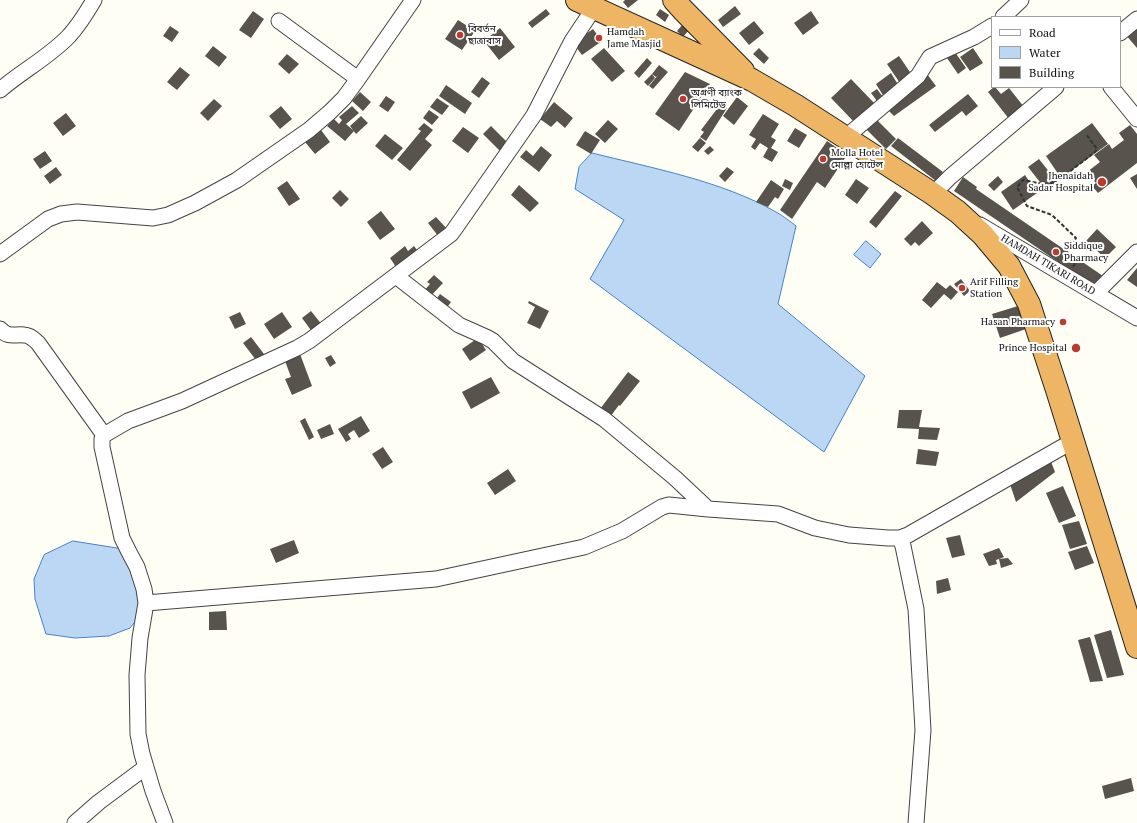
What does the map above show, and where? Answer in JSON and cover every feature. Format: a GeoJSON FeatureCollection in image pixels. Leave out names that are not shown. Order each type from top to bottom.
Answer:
{"type":"FeatureCollection","features":[{"type":"Feature","properties":{"kind":"highway"},"geometry":{"type":"LineString","coordinates":[[674,0],[752,80]]}},
{"type":"Feature","properties":{"kind":"highway"},"geometry":{"type":"LineString","coordinates":[[585,4],[752,80],[795,104],[933,194],[958,212],[983,235],[1009,266],[1029,304],[1137,647]]}},
{"type":"Feature","properties":{"kind":"street"},"geometry":{"type":"LineString","coordinates":[[0,90],[48,55],[69,35],[86,14],[94,0]]}},
{"type":"Feature","properties":{"kind":"street"},"geometry":{"type":"LineString","coordinates":[[0,254],[48,219],[62,214],[77,212],[152,218],[168,215],[195,203],[237,180],[309,130],[344,98],[413,0]]}},
{"type":"Feature","properties":{"kind":"street"},"geometry":{"type":"LineString","coordinates":[[1004,16],[1021,0]]}},
{"type":"Feature","properties":{"kind":"street"},"geometry":{"type":"LineString","coordinates":[[165,823],[153,791],[142,754],[138,734],[137,675],[140,638],[146,603],[144,589],[137,567],[122,538],[102,447],[102,439],[104,435],[128,421],[182,401],[297,348],[309,341],[451,234],[534,115],[572,41],[585,4]]}},
{"type":"Feature","properties":{"kind":"street"},"geometry":{"type":"LineString","coordinates":[[1121,32],[1137,19]]}},
{"type":"Feature","properties":{"kind":"street"},"geometry":{"type":"LineString","coordinates":[[279,21],[358,79]]}},
{"type":"Feature","properties":{"kind":"street"},"geometry":{"type":"LineString","coordinates":[[846,137],[918,76],[930,57],[974,37],[991,27]]}},
{"type":"Feature","properties":{"kind":"street"},"geometry":{"type":"LineString","coordinates":[[933,194],[950,177],[1055,88]]}},
{"type":"Feature","properties":{"kind":"street"},"geometry":{"type":"LineString","coordinates":[[1113,88],[1137,119]]}},
{"type":"Feature","properties":{"kind":"street","name":"HAMDAH TIKARI ROAD"},"geometry":{"type":"LineString","coordinates":[[958,212],[1137,318]]}},
{"type":"Feature","properties":{"kind":"street"},"geometry":{"type":"LineString","coordinates":[[1096,294],[1137,252]]}},
{"type":"Feature","properties":{"kind":"street"},"geometry":{"type":"LineString","coordinates":[[396,276],[459,325],[493,341],[518,364],[604,420],[675,478],[708,509]]}},
{"type":"Feature","properties":{"kind":"street"},"geometry":{"type":"LineString","coordinates":[[0,329],[2,332],[11,336],[25,335],[33,338],[38,343],[104,435]]}},
{"type":"Feature","properties":{"kind":"street"},"geometry":{"type":"LineString","coordinates":[[146,603],[436,579],[584,547],[622,531],[662,507],[669,505],[778,514],[815,528],[849,536],[900,538],[908,535],[1073,441]]}},
{"type":"Feature","properties":{"kind":"street"},"geometry":{"type":"LineString","coordinates":[[900,538],[916,609],[923,722],[916,823]]}},
{"type":"Feature","properties":{"kind":"street"},"geometry":{"type":"LineString","coordinates":[[75,823],[98,802],[146,767]]}},
{"type":"Feature","properties":{"kind":"path"},"geometry":{"type":"LineString","coordinates":[[1067,276],[1077,260],[1067,253],[1076,238],[1052,215],[1027,206],[1017,187],[1023,180],[1048,185],[1064,176],[1097,149],[1086,134]]}},
{"type":"Feature","properties":{"kind":"water"},"geometry":{"type":"Polygon","coordinates":[[[592,153],[686,176],[733,192],[776,212],[796,226],[778,304],[865,376],[824,452],[590,279],[624,220],[575,189],[579,167],[592,153]]]}},
{"type":"Feature","properties":{"kind":"water"},"geometry":{"type":"Polygon","coordinates":[[[866,241],[881,254],[870,268],[854,255],[866,241]]]}},
{"type":"Feature","properties":{"kind":"water"},"geometry":{"type":"Polygon","coordinates":[[[73,541],[123,549],[135,566],[140,616],[130,628],[109,636],[75,638],[46,634],[35,599],[34,579],[44,555],[73,541]]]}},
{"type":"Feature","properties":{"kind":"building"},"geometry":{"type":"Polygon","coordinates":[[[625,0],[638,0],[628,8],[623,2],[625,0]]]}},
{"type":"Feature","properties":{"kind":"building"},"geometry":{"type":"Polygon","coordinates":[[[735,6],[741,14],[723,27],[718,20],[735,6]]]}},
{"type":"Feature","properties":{"kind":"building"},"geometry":{"type":"Polygon","coordinates":[[[546,9],[550,14],[532,28],[528,23],[546,9]]]}},
{"type":"Feature","properties":{"kind":"building"},"geometry":{"type":"Polygon","coordinates":[[[660,9],[669,15],[665,22],[656,15],[660,9]]]}},
{"type":"Feature","properties":{"kind":"building"},"geometry":{"type":"Polygon","coordinates":[[[253,11],[264,19],[251,38],[239,30],[253,11]]]}},
{"type":"Feature","properties":{"kind":"building"},"geometry":{"type":"Polygon","coordinates":[[[811,11],[819,23],[803,35],[794,23],[811,11]]]}},
{"type":"Feature","properties":{"kind":"building","name":"বিবর্তন ছাত্রাবাস"},"geometry":{"type":"Polygon","coordinates":[[[458,20],[475,31],[462,50],[445,39],[458,20]]]}},
{"type":"Feature","properties":{"kind":"building"},"geometry":{"type":"Polygon","coordinates":[[[754,21],[764,33],[749,45],[739,33],[754,21]]]}},
{"type":"Feature","properties":{"kind":"building"},"geometry":{"type":"Polygon","coordinates":[[[683,24],[689,30],[683,37],[677,31],[683,24]]]}},
{"type":"Feature","properties":{"kind":"building"},"geometry":{"type":"Polygon","coordinates":[[[170,26],[179,32],[172,42],[163,36],[170,26]]]}},
{"type":"Feature","properties":{"kind":"building"},"geometry":{"type":"Polygon","coordinates":[[[1134,27],[1137,30],[1137,48],[1125,34],[1134,27]]]}},
{"type":"Feature","properties":{"kind":"building"},"geometry":{"type":"Polygon","coordinates":[[[500,28],[515,47],[499,60],[484,41],[500,28]]]}},
{"type":"Feature","properties":{"kind":"building","name":"Hamdah Jame Masjid"},"geometry":{"type":"Polygon","coordinates":[[[593,29],[602,41],[582,55],[573,43],[593,29]]]}},
{"type":"Feature","properties":{"kind":"building"},"geometry":{"type":"Polygon","coordinates":[[[213,46],[227,57],[219,67],[205,56],[213,46]]]}},
{"type":"Feature","properties":{"kind":"building"},"geometry":{"type":"Polygon","coordinates":[[[604,48],[625,71],[612,82],[591,59],[604,48]]]}},
{"type":"Feature","properties":{"kind":"building"},"geometry":{"type":"Polygon","coordinates":[[[759,48],[769,58],[764,64],[753,54],[759,48]]]}},
{"type":"Feature","properties":{"kind":"building"},"geometry":{"type":"Polygon","coordinates":[[[973,48],[983,63],[970,71],[960,57],[973,48]]]}},
{"type":"Feature","properties":{"kind":"building"},"geometry":{"type":"Polygon","coordinates":[[[955,52],[966,68],[958,74],[947,58],[955,52]]]}},
{"type":"Feature","properties":{"kind":"building"},"geometry":{"type":"Polygon","coordinates":[[[287,54],[299,64],[289,74],[278,64],[287,54]]]}},
{"type":"Feature","properties":{"kind":"building"},"geometry":{"type":"Polygon","coordinates":[[[899,56],[914,78],[902,86],[887,64],[899,56]]]}},
{"type":"Feature","properties":{"kind":"building"},"geometry":{"type":"Polygon","coordinates":[[[647,58],[652,63],[639,78],[634,73],[647,58]]]}},
{"type":"Feature","properties":{"kind":"building"},"geometry":{"type":"Polygon","coordinates":[[[659,65],[668,72],[653,89],[649,86],[658,75],[656,77],[652,74],[659,65]]]}},
{"type":"Feature","properties":{"kind":"building"},"geometry":{"type":"Polygon","coordinates":[[[180,67],[190,75],[177,90],[167,82],[180,67]]]}},
{"type":"Feature","properties":{"kind":"building","name":"অগ্রণী ব্যাংক লিমিটেড"},"geometry":{"type":"Polygon","coordinates":[[[685,72],[710,84],[679,131],[655,114],[685,72]]]}},
{"type":"Feature","properties":{"kind":"building"},"geometry":{"type":"Polygon","coordinates":[[[891,73],[900,88],[886,100],[876,84],[891,73]]]}},
{"type":"Feature","properties":{"kind":"building"},"geometry":{"type":"Polygon","coordinates":[[[652,74],[655,78],[648,86],[644,82],[652,74]]]}},
{"type":"Feature","properties":{"kind":"building"},"geometry":{"type":"Polygon","coordinates":[[[927,74],[936,86],[894,116],[885,107],[927,74]]]}},
{"type":"Feature","properties":{"kind":"building"},"geometry":{"type":"Polygon","coordinates":[[[482,77],[490,83],[479,98],[471,92],[482,77]]]}},
{"type":"Feature","properties":{"kind":"building"},"geometry":{"type":"Polygon","coordinates":[[[851,79],[876,105],[856,124],[831,98],[851,79]]]}},
{"type":"Feature","properties":{"kind":"building"},"geometry":{"type":"Polygon","coordinates":[[[446,85],[472,103],[465,114],[439,96],[446,85]]]}},
{"type":"Feature","properties":{"kind":"building"},"geometry":{"type":"Polygon","coordinates":[[[993,88],[996,88],[1001,94],[1009,88],[1024,107],[1009,119],[988,92],[993,88]]]}},
{"type":"Feature","properties":{"kind":"building"},"geometry":{"type":"Polygon","coordinates":[[[877,89],[883,97],[877,101],[871,93],[877,89]]]}},
{"type":"Feature","properties":{"kind":"building"},"geometry":{"type":"Polygon","coordinates":[[[360,92],[371,102],[363,111],[352,101],[360,92]]]}},
{"type":"Feature","properties":{"kind":"building"},"geometry":{"type":"Polygon","coordinates":[[[968,94],[978,106],[966,116],[962,111],[935,132],[929,125],[968,94]]]}},
{"type":"Feature","properties":{"kind":"building"},"geometry":{"type":"Polygon","coordinates":[[[386,96],[395,102],[388,112],[379,106],[386,96]]]}},
{"type":"Feature","properties":{"kind":"building"},"geometry":{"type":"Polygon","coordinates":[[[737,97],[748,106],[734,125],[723,116],[737,97]]]}},
{"type":"Feature","properties":{"kind":"building"},"geometry":{"type":"Polygon","coordinates":[[[437,98],[449,106],[442,115],[430,107],[437,98]]]}},
{"type":"Feature","properties":{"kind":"building"},"geometry":{"type":"Polygon","coordinates":[[[214,99],[222,106],[208,121],[200,113],[214,99]]]}},
{"type":"Feature","properties":{"kind":"building"},"geometry":{"type":"Polygon","coordinates":[[[554,102],[573,118],[565,128],[557,121],[551,127],[540,119],[554,102]]]}},
{"type":"Feature","properties":{"kind":"building"},"geometry":{"type":"Polygon","coordinates":[[[720,105],[727,108],[706,141],[700,137],[704,132],[701,130],[720,105]]]}},
{"type":"Feature","properties":{"kind":"building"},"geometry":{"type":"Polygon","coordinates":[[[281,106],[292,119],[280,129],[269,116],[281,106]]]}},
{"type":"Feature","properties":{"kind":"building"},"geometry":{"type":"Polygon","coordinates":[[[352,106],[359,113],[346,124],[354,131],[345,141],[327,126],[334,119],[339,124],[342,120],[339,117],[352,106]]]}},
{"type":"Feature","properties":{"kind":"building"},"geometry":{"type":"Polygon","coordinates":[[[429,110],[439,117],[432,125],[423,118],[429,110]]]}},
{"type":"Feature","properties":{"kind":"building"},"geometry":{"type":"Polygon","coordinates":[[[66,113],[76,126],[63,136],[53,123],[66,113]]]}},
{"type":"Feature","properties":{"kind":"building"},"geometry":{"type":"Polygon","coordinates":[[[763,114],[779,124],[771,137],[776,140],[771,148],[778,152],[772,162],[763,157],[768,148],[760,143],[755,150],[751,147],[756,139],[749,135],[763,114]]]}},
{"type":"Feature","properties":{"kind":"building"},"geometry":{"type":"Polygon","coordinates":[[[361,116],[368,123],[356,134],[350,126],[361,116]]]}},
{"type":"Feature","properties":{"kind":"building"},"geometry":{"type":"Polygon","coordinates":[[[873,116],[896,139],[886,149],[862,125],[873,116]]]}},
{"type":"Feature","properties":{"kind":"building"},"geometry":{"type":"Polygon","coordinates":[[[608,120],[618,129],[605,143],[595,134],[608,120]]]}},
{"type":"Feature","properties":{"kind":"building"},"geometry":{"type":"Polygon","coordinates":[[[424,123],[433,130],[425,139],[432,145],[410,171],[397,160],[421,131],[418,129],[424,123]]]}},
{"type":"Feature","properties":{"kind":"building"},"geometry":{"type":"Polygon","coordinates":[[[1092,123],[1108,144],[1061,178],[1046,156],[1092,123]]]}},
{"type":"Feature","properties":{"kind":"building"},"geometry":{"type":"Polygon","coordinates":[[[1130,125],[1137,134],[1137,163],[1098,193],[1092,186],[1096,183],[1087,172],[1100,162],[1094,155],[1109,144],[1112,149],[1124,140],[1119,133],[1130,125]]]}},
{"type":"Feature","properties":{"kind":"building"},"geometry":{"type":"Polygon","coordinates":[[[491,126],[510,145],[502,153],[483,134],[491,126]]]}},
{"type":"Feature","properties":{"kind":"building"},"geometry":{"type":"Polygon","coordinates":[[[463,127],[479,138],[468,153],[452,141],[463,127]]]}},
{"type":"Feature","properties":{"kind":"building"},"geometry":{"type":"Polygon","coordinates":[[[795,128],[807,135],[799,148],[787,141],[795,128]]]}},
{"type":"Feature","properties":{"kind":"building"},"geometry":{"type":"Polygon","coordinates":[[[321,130],[330,142],[315,154],[305,142],[321,130]]]}},
{"type":"Feature","properties":{"kind":"building"},"geometry":{"type":"Polygon","coordinates":[[[585,131],[600,140],[591,154],[576,145],[585,131]]]}},
{"type":"Feature","properties":{"kind":"building"},"geometry":{"type":"Polygon","coordinates":[[[385,134],[403,148],[392,160],[375,146],[385,134]]]}},
{"type":"Feature","properties":{"kind":"building"},"geometry":{"type":"Polygon","coordinates":[[[700,138],[706,143],[698,152],[692,147],[700,138]]]}},
{"type":"Feature","properties":{"kind":"building"},"geometry":{"type":"Polygon","coordinates":[[[898,138],[943,172],[936,181],[891,146],[898,138]]]}},
{"type":"Feature","properties":{"kind":"building"},"geometry":{"type":"Polygon","coordinates":[[[827,141],[847,155],[825,188],[817,182],[792,219],[780,210],[827,141]]]}},
{"type":"Feature","properties":{"kind":"building"},"geometry":{"type":"Polygon","coordinates":[[[541,146],[552,155],[539,172],[520,157],[526,150],[533,156],[541,146]]]}},
{"type":"Feature","properties":{"kind":"building"},"geometry":{"type":"Polygon","coordinates":[[[710,146],[714,150],[708,155],[704,151],[710,146]]]}},
{"type":"Feature","properties":{"kind":"building"},"geometry":{"type":"Polygon","coordinates":[[[45,151],[52,161],[40,169],[33,159],[45,151]]]}},
{"type":"Feature","properties":{"kind":"building"},"geometry":{"type":"Polygon","coordinates":[[[1039,159],[1058,183],[1047,191],[1028,167],[1039,159]]]}},
{"type":"Feature","properties":{"kind":"building"},"geometry":{"type":"Polygon","coordinates":[[[56,167],[62,175],[50,184],[44,176],[56,167]]]}},
{"type":"Feature","properties":{"kind":"building"},"geometry":{"type":"Polygon","coordinates":[[[727,167],[734,172],[725,182],[719,176],[727,167]]]}},
{"type":"Feature","properties":{"kind":"building"},"geometry":{"type":"Polygon","coordinates":[[[1137,174],[1137,189],[1130,178],[1137,174]]]}},
{"type":"Feature","properties":{"kind":"building"},"geometry":{"type":"Polygon","coordinates":[[[1025,175],[1037,193],[1013,210],[1001,192],[1025,175]]]}},
{"type":"Feature","properties":{"kind":"building"},"geometry":{"type":"Polygon","coordinates":[[[998,176],[1003,182],[994,191],[988,185],[998,176]]]}},
{"type":"Feature","properties":{"kind":"building","name":"Siddique Pharmacy"},"geometry":{"type":"Polygon","coordinates":[[[963,177],[977,187],[976,189],[1103,276],[1095,287],[954,191],[963,177]]]}},
{"type":"Feature","properties":{"kind":"building"},"geometry":{"type":"Polygon","coordinates":[[[785,179],[793,183],[790,190],[782,186],[785,179]]]}},
{"type":"Feature","properties":{"kind":"building"},"geometry":{"type":"Polygon","coordinates":[[[856,179],[869,188],[857,204],[845,195],[856,179]]]}},
{"type":"Feature","properties":{"kind":"building"},"geometry":{"type":"Polygon","coordinates":[[[771,180],[784,189],[778,199],[775,197],[768,207],[756,202],[771,180]]]}},
{"type":"Feature","properties":{"kind":"building"},"geometry":{"type":"Polygon","coordinates":[[[287,181],[300,199],[289,206],[277,188],[287,181]]]}},
{"type":"Feature","properties":{"kind":"building"},"geometry":{"type":"Polygon","coordinates":[[[519,185],[539,203],[530,212],[511,195],[519,185]]]}},
{"type":"Feature","properties":{"kind":"building"},"geometry":{"type":"Polygon","coordinates":[[[340,190],[349,199],[341,207],[332,198],[340,190]]]}},
{"type":"Feature","properties":{"kind":"building"},"geometry":{"type":"Polygon","coordinates":[[[895,191],[902,196],[876,228],[869,222],[895,191]]]}},
{"type":"Feature","properties":{"kind":"building"},"geometry":{"type":"Polygon","coordinates":[[[381,211],[395,229],[380,240],[367,222],[381,211]]]}},
{"type":"Feature","properties":{"kind":"building"},"geometry":{"type":"Polygon","coordinates":[[[436,217],[448,230],[439,237],[428,223],[436,217]]]}},
{"type":"Feature","properties":{"kind":"building"},"geometry":{"type":"Polygon","coordinates":[[[922,221],[933,233],[919,246],[915,242],[911,246],[904,239],[922,221]]]}},
{"type":"Feature","properties":{"kind":"building"},"geometry":{"type":"Polygon","coordinates":[[[1097,229],[1116,247],[1105,258],[1086,241],[1097,229]]]}},
{"type":"Feature","properties":{"kind":"building"},"geometry":{"type":"Polygon","coordinates":[[[405,246],[408,251],[414,246],[417,250],[396,267],[390,258],[405,246]]]}},
{"type":"Feature","properties":{"kind":"building"},"geometry":{"type":"Polygon","coordinates":[[[1137,268],[1137,287],[1127,280],[1137,268]]]}},
{"type":"Feature","properties":{"kind":"building"},"geometry":{"type":"Polygon","coordinates":[[[434,275],[443,283],[428,299],[422,293],[430,284],[427,282],[434,275]]]}},
{"type":"Feature","properties":{"kind":"building","name":"Arif Filling Station"},"geometry":{"type":"Polygon","coordinates":[[[961,279],[970,291],[964,296],[954,284],[961,279]]]}},
{"type":"Feature","properties":{"kind":"building"},"geometry":{"type":"Polygon","coordinates":[[[937,282],[946,289],[950,285],[958,292],[951,300],[944,294],[931,308],[922,300],[937,282]]]}},
{"type":"Feature","properties":{"kind":"building"},"geometry":{"type":"Polygon","coordinates":[[[440,294],[451,302],[446,309],[435,301],[440,294]]]}},
{"type":"Feature","properties":{"kind":"building"},"geometry":{"type":"Polygon","coordinates":[[[529,301],[549,311],[540,329],[527,323],[535,307],[528,303],[529,301]]]}},
{"type":"Feature","properties":{"kind":"building"},"geometry":{"type":"Polygon","coordinates":[[[1018,306],[1026,329],[1000,338],[992,314],[1018,306]]]}},
{"type":"Feature","properties":{"kind":"building"},"geometry":{"type":"Polygon","coordinates":[[[311,311],[323,326],[313,333],[302,318],[311,311]]]}},
{"type":"Feature","properties":{"kind":"building"},"geometry":{"type":"Polygon","coordinates":[[[240,312],[246,324],[235,329],[229,317],[240,312]]]}},
{"type":"Feature","properties":{"kind":"building"},"geometry":{"type":"Polygon","coordinates":[[[282,312],[292,327],[274,339],[264,324],[282,312]]]}},
{"type":"Feature","properties":{"kind":"building"},"geometry":{"type":"Polygon","coordinates":[[[251,337],[267,358],[259,364],[243,343],[251,337]]]}},
{"type":"Feature","properties":{"kind":"building"},"geometry":{"type":"Polygon","coordinates":[[[478,338],[486,350],[470,361],[462,349],[478,338]]]}},
{"type":"Feature","properties":{"kind":"building"},"geometry":{"type":"Polygon","coordinates":[[[300,354],[312,386],[292,395],[285,379],[291,377],[285,361],[300,354]]]}},
{"type":"Feature","properties":{"kind":"building"},"geometry":{"type":"Polygon","coordinates":[[[331,355],[336,363],[330,367],[325,358],[331,355]]]}},
{"type":"Feature","properties":{"kind":"building"},"geometry":{"type":"Polygon","coordinates":[[[628,372],[640,381],[607,421],[597,413],[628,372]]]}},
{"type":"Feature","properties":{"kind":"building"},"geometry":{"type":"Polygon","coordinates":[[[491,377],[500,393],[471,409],[462,392],[491,377]]]}},
{"type":"Feature","properties":{"kind":"building"},"geometry":{"type":"Polygon","coordinates":[[[899,410],[922,410],[919,427],[940,428],[937,440],[918,439],[919,429],[897,428],[899,410]]]}},
{"type":"Feature","properties":{"kind":"building"},"geometry":{"type":"Polygon","coordinates":[[[361,416],[370,431],[359,438],[354,430],[348,434],[351,439],[346,442],[338,429],[361,416]]]}},
{"type":"Feature","properties":{"kind":"building"},"geometry":{"type":"Polygon","coordinates":[[[305,418],[314,437],[309,440],[300,421],[305,418]]]}},
{"type":"Feature","properties":{"kind":"building"},"geometry":{"type":"Polygon","coordinates":[[[330,424],[334,434],[321,439],[317,430],[330,424]]]}},
{"type":"Feature","properties":{"kind":"building"},"geometry":{"type":"Polygon","coordinates":[[[383,447],[393,462],[382,469],[372,454],[383,447]]]}},
{"type":"Feature","properties":{"kind":"building"},"geometry":{"type":"Polygon","coordinates":[[[918,449],[939,452],[936,466],[916,464],[918,449]]]}},
{"type":"Feature","properties":{"kind":"building"},"geometry":{"type":"Polygon","coordinates":[[[1050,459],[1055,472],[1016,502],[1010,484],[1050,459]]]}},
{"type":"Feature","properties":{"kind":"building"},"geometry":{"type":"Polygon","coordinates":[[[508,469],[516,481],[495,495],[487,483],[508,469]]]}},
{"type":"Feature","properties":{"kind":"building"},"geometry":{"type":"Polygon","coordinates":[[[1063,486],[1076,516],[1059,523],[1046,493],[1063,486]]]}},
{"type":"Feature","properties":{"kind":"building"},"geometry":{"type":"Polygon","coordinates":[[[1079,521],[1087,544],[1070,549],[1062,525],[1079,521]]]}},
{"type":"Feature","properties":{"kind":"building"},"geometry":{"type":"Polygon","coordinates":[[[960,535],[965,555],[952,558],[946,538],[960,535]]]}},
{"type":"Feature","properties":{"kind":"building"},"geometry":{"type":"Polygon","coordinates":[[[294,540],[299,553],[276,563],[270,549],[294,540]]]}},
{"type":"Feature","properties":{"kind":"building"},"geometry":{"type":"Polygon","coordinates":[[[1087,546],[1094,563],[1075,570],[1068,552],[1087,546]]]}},
{"type":"Feature","properties":{"kind":"building"},"geometry":{"type":"Polygon","coordinates":[[[999,548],[1004,557],[996,560],[997,564],[989,566],[983,554],[999,548]]]}},
{"type":"Feature","properties":{"kind":"building"},"geometry":{"type":"Polygon","coordinates":[[[1008,558],[1013,564],[1001,568],[999,559],[1008,558]]]}},
{"type":"Feature","properties":{"kind":"building"},"geometry":{"type":"Polygon","coordinates":[[[948,578],[951,590],[937,594],[936,581],[948,578]]]}},
{"type":"Feature","properties":{"kind":"building"},"geometry":{"type":"Polygon","coordinates":[[[226,611],[227,630],[209,630],[209,612],[226,611]]]}},
{"type":"Feature","properties":{"kind":"building"},"geometry":{"type":"Polygon","coordinates":[[[1111,630],[1124,675],[1107,678],[1094,635],[1111,630]]]}},
{"type":"Feature","properties":{"kind":"building"},"geometry":{"type":"Polygon","coordinates":[[[1090,637],[1103,681],[1090,682],[1078,640],[1090,637]]]}},
{"type":"Feature","properties":{"kind":"building"},"geometry":{"type":"Polygon","coordinates":[[[1131,778],[1134,791],[1105,799],[1102,786],[1131,778]]]}},
{"type":"Feature","properties":{"kind":"place","name":"বিবর্তন ছাত্রাবাস"},"geometry":{"type":"Point","coordinates":[460,35]}},
{"type":"Feature","properties":{"kind":"place","name":"Hamdah Jame Masjid"},"geometry":{"type":"Point","coordinates":[599,38]}},
{"type":"Feature","properties":{"kind":"place","name":"অগ্রণী ব্যাংক লিমিটেড"},"geometry":{"type":"Point","coordinates":[683,99]}},
{"type":"Feature","properties":{"kind":"place","name":"Molla Hotel মোল্লা হোটেল"},"geometry":{"type":"Point","coordinates":[823,159]}},
{"type":"Feature","properties":{"kind":"place","name":"Jhenaidah Sadar Hospital"},"geometry":{"type":"Point","coordinates":[1102,182]}},
{"type":"Feature","properties":{"kind":"place","name":"Siddique Pharmacy"},"geometry":{"type":"Point","coordinates":[1056,252]}},
{"type":"Feature","properties":{"kind":"place","name":"Arif Filling Station"},"geometry":{"type":"Point","coordinates":[962,288]}},
{"type":"Feature","properties":{"kind":"place","name":"Hasan Pharmacy"},"geometry":{"type":"Point","coordinates":[1063,322]}},
{"type":"Feature","properties":{"kind":"place","name":"Prince Hospital"},"geometry":{"type":"Point","coordinates":[1076,348]}}]}
